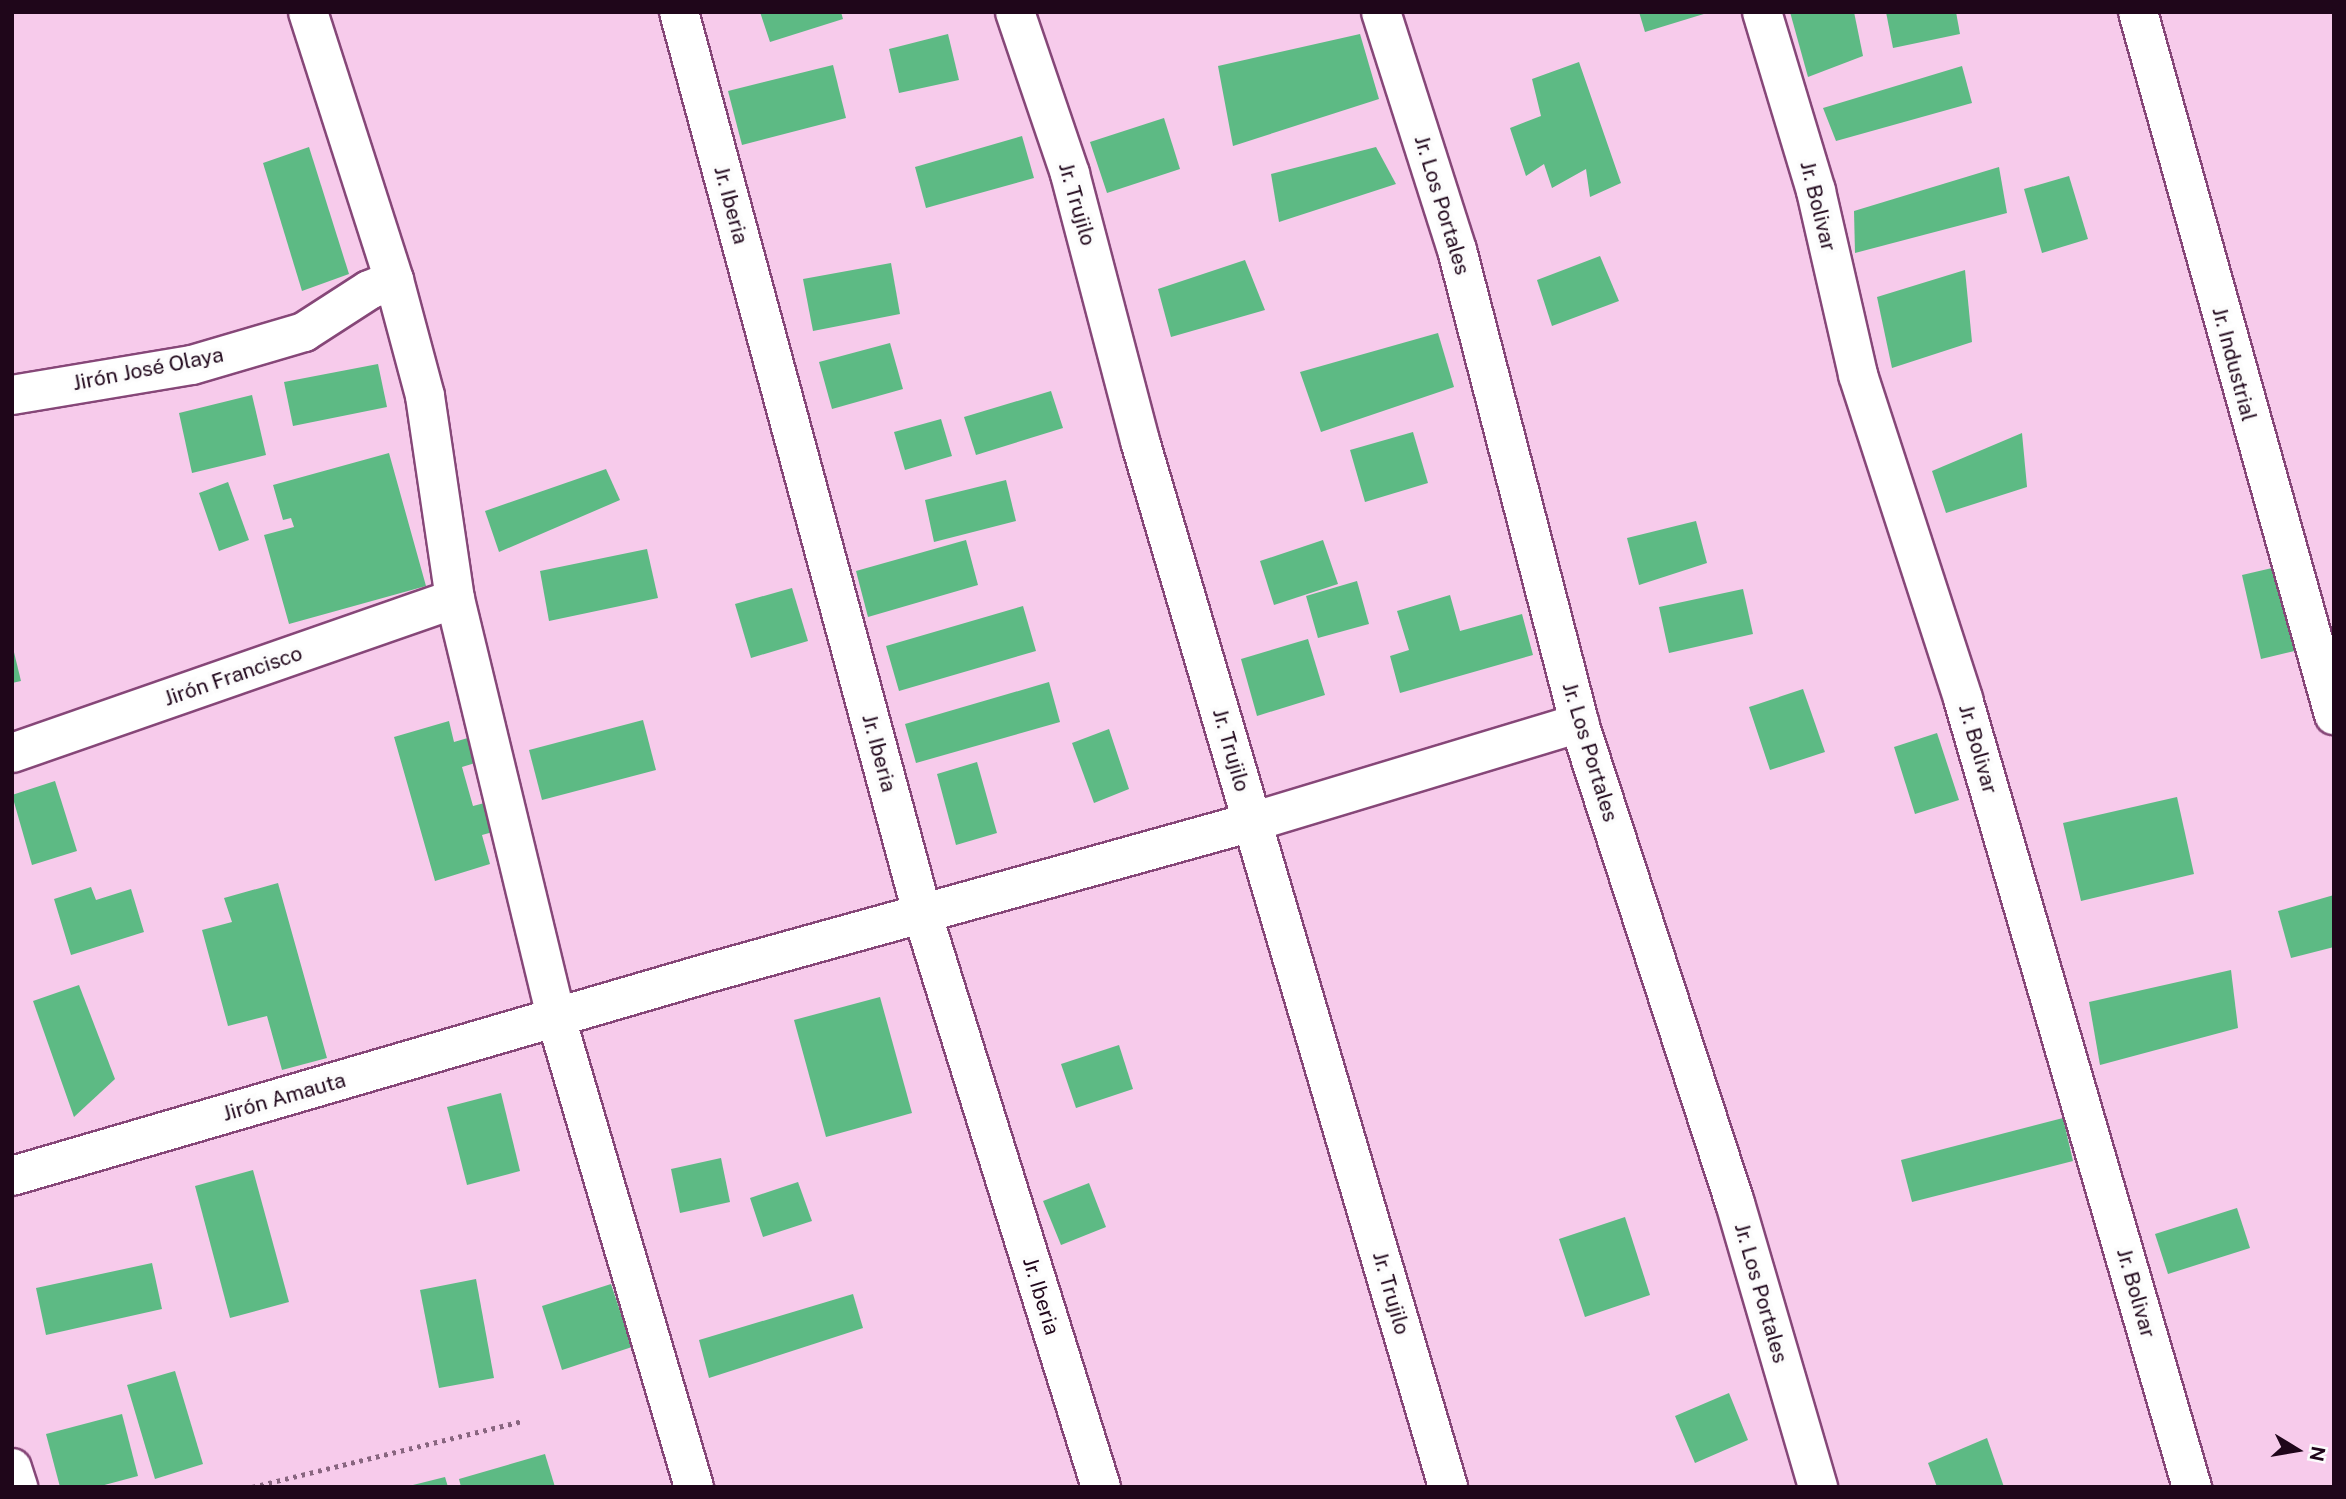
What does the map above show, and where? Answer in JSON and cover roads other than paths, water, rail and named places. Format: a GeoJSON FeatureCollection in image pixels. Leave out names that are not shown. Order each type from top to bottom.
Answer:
{"type":"FeatureCollection","features":[{"type":"Feature","properties":{"kind":"street"},"geometry":{"type":"LineString","coordinates":[[308,12],[394,280],[425,396],[455,599],[556,1018],[694,1487]]}},
{"type":"Feature","properties":{"kind":"street","name":"Jr. Iberia"},"geometry":{"type":"LineString","coordinates":[[678,12],[923,916],[1101,1487]]}},
{"type":"Feature","properties":{"kind":"street","name":"Jr. Trujilo"},"geometry":{"type":"LineString","coordinates":[[1015,12],[1070,174],[1140,441],[1448,1487]]}},
{"type":"Feature","properties":{"kind":"street","name":"Jr. Los Portales"},"geometry":{"type":"LineString","coordinates":[[1381,12],[1457,250],[1579,723],[1735,1203],[1818,1487]]}},
{"type":"Feature","properties":{"kind":"street","name":"Jr. Bolivar"},"geometry":{"type":"LineString","coordinates":[[1762,12],[1816,191],[1858,375],[1963,699],[2192,1487]]}},
{"type":"Feature","properties":{"kind":"street","name":"Jr. Industrial"},"geometry":{"type":"LineString","coordinates":[[2138,12],[2334,715]]}},
{"type":"Feature","properties":{"kind":"street","name":"Jirón José Olaya"},"geometry":{"type":"LineString","coordinates":[[12,395],[192,365],[304,332],[369,290],[394,280]]}},
{"type":"Feature","properties":{"kind":"street","name":"Jirón Francisco"},"geometry":{"type":"LineString","coordinates":[[12,753],[455,599]]}},
{"type":"Feature","properties":{"kind":"street","name":"Jirón Amauta"},"geometry":{"type":"LineString","coordinates":[[12,1176],[556,1018],[1252,822],[1579,723]]}},
{"type":"Feature","properties":{"kind":"street"},"geometry":{"type":"LineString","coordinates":[[12,1468],[18,1487]]}}]}
